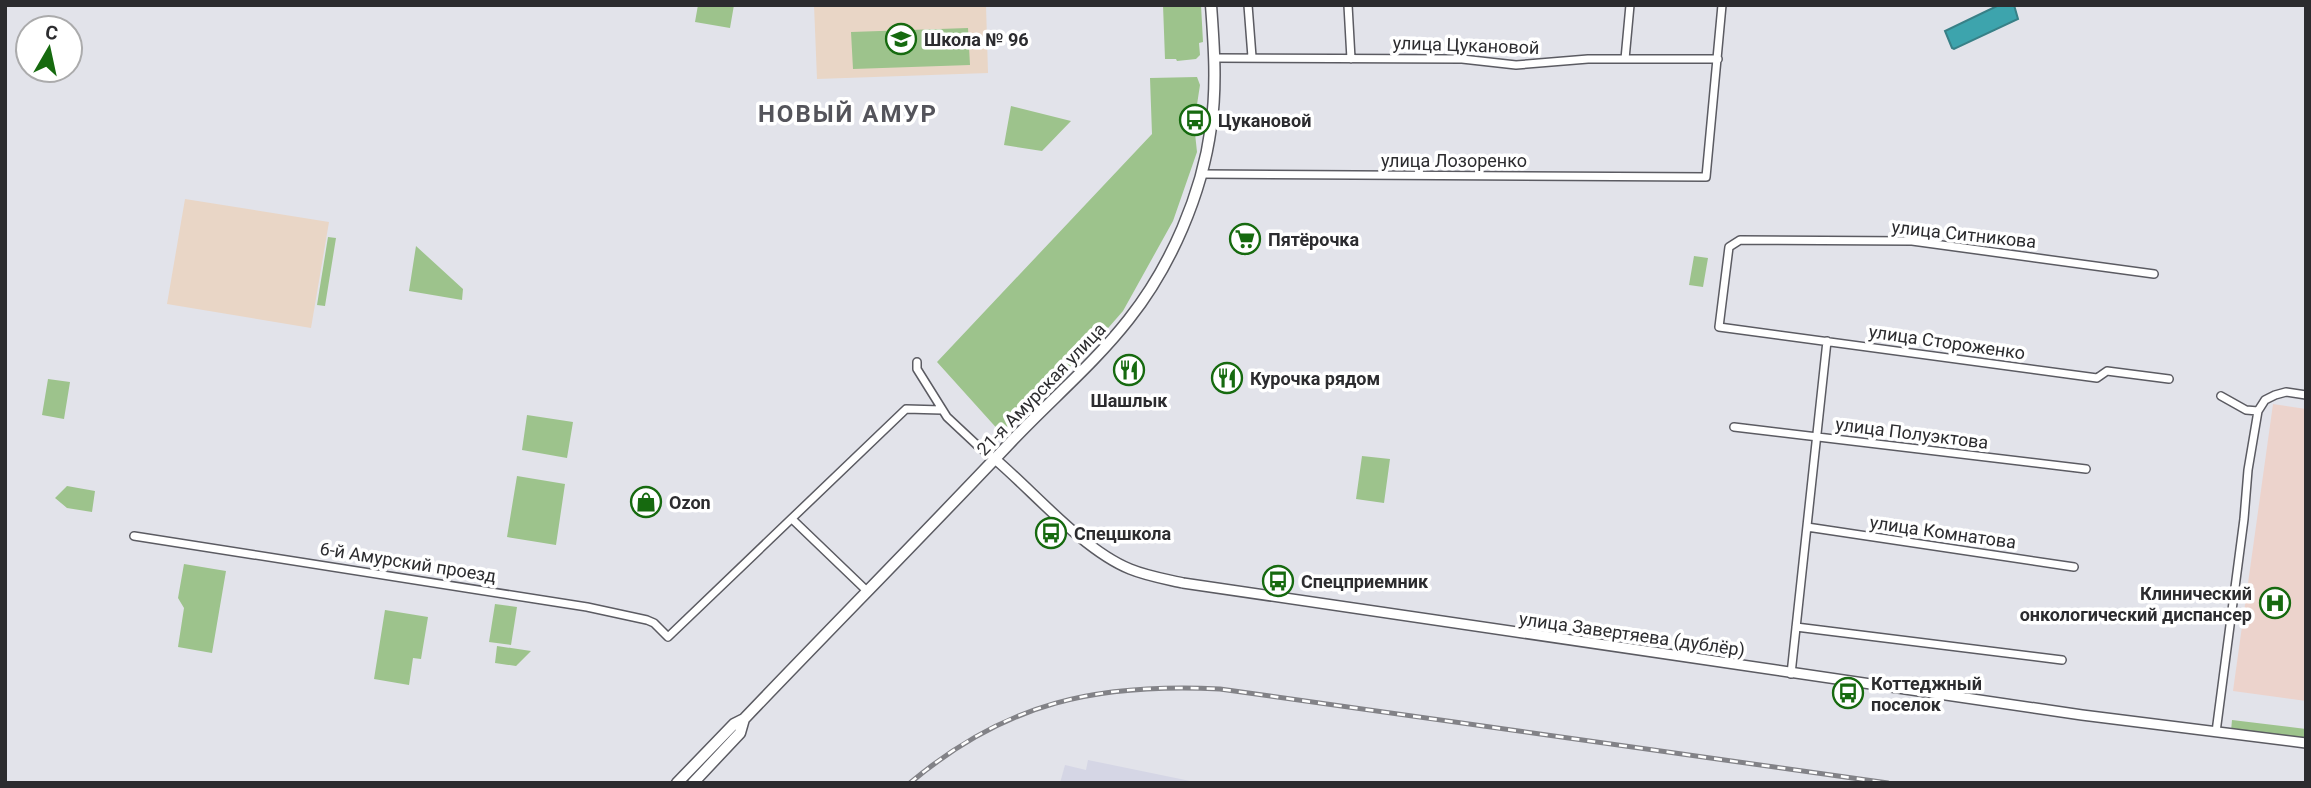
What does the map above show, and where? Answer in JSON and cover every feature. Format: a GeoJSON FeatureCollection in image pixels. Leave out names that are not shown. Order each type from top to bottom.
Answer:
{"type":"FeatureCollection","features":[{"type":"Feature","properties":{"kind":"main road","name":"21-я Амурская улица"},"geometry":{"type":"LineString","coordinates":[[677,783],[734,724],[744,719],[1094,359],[1130,318],[1162,268],[1184,222],[1201,174],[1212,125],[1214,58],[1211,5]]}},
{"type":"Feature","properties":{"kind":"main road","name":"21-я Амурская улица"},"geometry":{"type":"LineString","coordinates":[[693,783],[740,733],[744,719]]}},
{"type":"Feature","properties":{"kind":"street"},"geometry":{"type":"LineString","coordinates":[[1248,5],[1252,57]]}},
{"type":"Feature","properties":{"kind":"street"},"geometry":{"type":"LineString","coordinates":[[1348,5],[1351,58]]}},
{"type":"Feature","properties":{"kind":"street"},"geometry":{"type":"LineString","coordinates":[[1625,59],[1630,5]]}},
{"type":"Feature","properties":{"kind":"street"},"geometry":{"type":"LineString","coordinates":[[1718,59],[1722,5]]}},
{"type":"Feature","properties":{"kind":"street","name":"улица Цукановой"},"geometry":{"type":"LineString","coordinates":[[1214,58],[1462,59],[1516,65],[1588,59],[1718,59]]}},
{"type":"Feature","properties":{"kind":"street","name":"улица Лозоренко"},"geometry":{"type":"LineString","coordinates":[[1201,174],[1706,177],[1718,59]]}},
{"type":"Feature","properties":{"kind":"street","name":"улица Ситникова"},"geometry":{"type":"LineString","coordinates":[[1719,327],[1729,247],[1740,240],[1912,241],[2154,274]]}},
{"type":"Feature","properties":{"kind":"street","name":"улица Стороженко"},"geometry":{"type":"LineString","coordinates":[[1719,327],[2097,378],[2107,371],[2169,379]]}},
{"type":"Feature","properties":{"kind":"street"},"geometry":{"type":"LineString","coordinates":[[1791,674],[1827,341]]}},
{"type":"Feature","properties":{"kind":"street"},"geometry":{"type":"LineString","coordinates":[[917,362],[917,369],[942,410],[995,459]]}},
{"type":"Feature","properties":{"kind":"street"},"geometry":{"type":"LineString","coordinates":[[2216,732],[2248,470],[2258,411],[2265,400],[2275,395],[2286,392],[2306,395]]}},
{"type":"Feature","properties":{"kind":"street"},"geometry":{"type":"LineString","coordinates":[[2221,396],[2246,410],[2258,411]]}},
{"type":"Feature","properties":{"kind":"street"},"geometry":{"type":"LineString","coordinates":[[867,591],[792,519],[906,409],[942,410]]}},
{"type":"Feature","properties":{"kind":"street","name":"улица Полуэктова"},"geometry":{"type":"LineString","coordinates":[[1734,427],[2086,469]]}},
{"type":"Feature","properties":{"kind":"street","name":"улица Завертяева (дублёр)"},"geometry":{"type":"LineString","coordinates":[[995,459],[1088,544],[1129,569],[1183,583],[1791,674],[2306,743]]}},
{"type":"Feature","properties":{"kind":"street","name":"6-й Амурский проезд"},"geometry":{"type":"LineString","coordinates":[[134,536],[587,607],[647,620],[660,628],[668,638],[792,519]]}},
{"type":"Feature","properties":{"kind":"street","name":"улица Комнатова"},"geometry":{"type":"LineString","coordinates":[[1807,527],[2074,567]]}},
{"type":"Feature","properties":{"kind":"street"},"geometry":{"type":"LineString","coordinates":[[1796,627],[2062,660]]}},
{"type":"Feature","properties":{"kind":"shaded area","name":"Школа № 96"},"geometry":{"type":"Polygon","coordinates":[[[814,5],[986,5],[988,73],[817,79],[814,5]]]}},
{"type":"Feature","properties":{"kind":"shaded area"},"geometry":{"type":"Polygon","coordinates":[[[185,199],[329,222],[311,328],[167,304],[185,199]]]}},
{"type":"Feature","properties":{"kind":"shaded area","name":"Клинический онкологический диспансер"},"geometry":{"type":"Polygon","coordinates":[[[2273,404],[2306,409],[2306,701],[2233,691],[2273,404]]]}},
{"type":"Feature","properties":{"kind":"shaded area"},"geometry":{"type":"Polygon","coordinates":[[[1088,760],[1200,783],[1060,783],[1065,765],[1086,770],[1088,760]]]}},
{"type":"Feature","properties":{"kind":"green space"},"geometry":{"type":"Polygon","coordinates":[[[698,5],[734,5],[730,28],[695,22],[698,5]]]}},
{"type":"Feature","properties":{"kind":"green space"},"geometry":{"type":"Polygon","coordinates":[[[1163,5],[1201,5],[1203,42],[1199,43],[1200,55],[1196,59],[1165,59],[1163,5]]]}},
{"type":"Feature","properties":{"kind":"green space"},"geometry":{"type":"Polygon","coordinates":[[[968,28],[970,65],[853,69],[851,32],[968,28]]]}},
{"type":"Feature","properties":{"kind":"green space"},"geometry":{"type":"Polygon","coordinates":[[[1197,77],[1200,85],[1194,124],[1197,152],[1173,221],[1123,311],[1088,351],[1056,378],[1001,433],[937,362],[1152,134],[1150,78],[1197,77]]]}},
{"type":"Feature","properties":{"kind":"green space"},"geometry":{"type":"Polygon","coordinates":[[[1011,106],[1071,121],[1042,151],[1004,145],[1011,106]]]}},
{"type":"Feature","properties":{"kind":"green space"},"geometry":{"type":"Polygon","coordinates":[[[328,237],[336,238],[325,306],[317,305],[328,237]]]}},
{"type":"Feature","properties":{"kind":"green space"},"geometry":{"type":"Polygon","coordinates":[[[416,246],[463,289],[462,300],[409,291],[416,246]]]}},
{"type":"Feature","properties":{"kind":"green space"},"geometry":{"type":"Polygon","coordinates":[[[1694,256],[1708,258],[1703,287],[1689,285],[1694,256]]]}},
{"type":"Feature","properties":{"kind":"green space"},"geometry":{"type":"Polygon","coordinates":[[[48,379],[70,382],[64,419],[42,415],[48,379]]]}},
{"type":"Feature","properties":{"kind":"green space"},"geometry":{"type":"Polygon","coordinates":[[[527,415],[573,422],[567,458],[522,450],[527,415]]]}},
{"type":"Feature","properties":{"kind":"green space"},"geometry":{"type":"Polygon","coordinates":[[[1362,456],[1390,459],[1384,503],[1356,499],[1362,456]]]}},
{"type":"Feature","properties":{"kind":"green space"},"geometry":{"type":"Polygon","coordinates":[[[517,476],[565,484],[556,545],[507,537],[517,476]]]}},
{"type":"Feature","properties":{"kind":"green space"},"geometry":{"type":"Polygon","coordinates":[[[67,486],[95,491],[92,512],[67,508],[55,498],[67,486]]]}},
{"type":"Feature","properties":{"kind":"green space"},"geometry":{"type":"Polygon","coordinates":[[[184,564],[226,571],[212,653],[178,647],[184,608],[178,598],[184,564]]]}},
{"type":"Feature","properties":{"kind":"green space"},"geometry":{"type":"Polygon","coordinates":[[[495,604],[517,607],[511,645],[489,642],[495,604]]]}},
{"type":"Feature","properties":{"kind":"green space"},"geometry":{"type":"Polygon","coordinates":[[[385,610],[428,617],[421,659],[413,658],[409,685],[374,679],[385,610]]]}},
{"type":"Feature","properties":{"kind":"green space"},"geometry":{"type":"Polygon","coordinates":[[[497,646],[531,651],[516,666],[495,663],[497,646]]]}},
{"type":"Feature","properties":{"kind":"green space"},"geometry":{"type":"Polygon","coordinates":[[[2232,720],[2306,729],[2306,739],[2231,731],[2232,720]]]}},
{"type":"Feature","properties":{"kind":"water"},"geometry":{"type":"Polygon","coordinates":[[[1999,5],[2014,5],[2018,19],[1952,48],[1945,31],[1999,5]]]}},
{"type":"Feature","properties":{"kind":"railway"},"geometry":{"type":"LineString","coordinates":[[910,783],[946,755],[982,733],[1018,716],[1055,703],[1093,695],[1175,688],[1220,689],[1888,783]]}},
{"type":"Feature","properties":{"kind":"place","name":"Школа № 96"},"geometry":{"type":"Point","coordinates":[901,39]}},
{"type":"Feature","properties":{"kind":"place","name":"Цукановой"},"geometry":{"type":"Point","coordinates":[1195,120]}},
{"type":"Feature","properties":{"kind":"place","name":"Пятёрочка"},"geometry":{"type":"Point","coordinates":[1245,239]}},
{"type":"Feature","properties":{"kind":"place","name":"Шашлык"},"geometry":{"type":"Point","coordinates":[1129,370]}},
{"type":"Feature","properties":{"kind":"place","name":"Курочка рядом"},"geometry":{"type":"Point","coordinates":[1227,378]}},
{"type":"Feature","properties":{"kind":"place","name":"Ozon"},"geometry":{"type":"Point","coordinates":[646,502]}},
{"type":"Feature","properties":{"kind":"place","name":"Спецшкола"},"geometry":{"type":"Point","coordinates":[1051,533]}},
{"type":"Feature","properties":{"kind":"place","name":"Спецприемник"},"geometry":{"type":"Point","coordinates":[1278,581]}},
{"type":"Feature","properties":{"kind":"place","name":"Клинический онкологический диспансер"},"geometry":{"type":"Point","coordinates":[2275,603]}},
{"type":"Feature","properties":{"kind":"place","name":"Коттеджный поселок"},"geometry":{"type":"Point","coordinates":[1848,693]}},
{"type":"Feature","properties":{"kind":"district","name":"НОВЫЙ АМУР"},"geometry":{"type":"Point","coordinates":[848,114]}}]}
